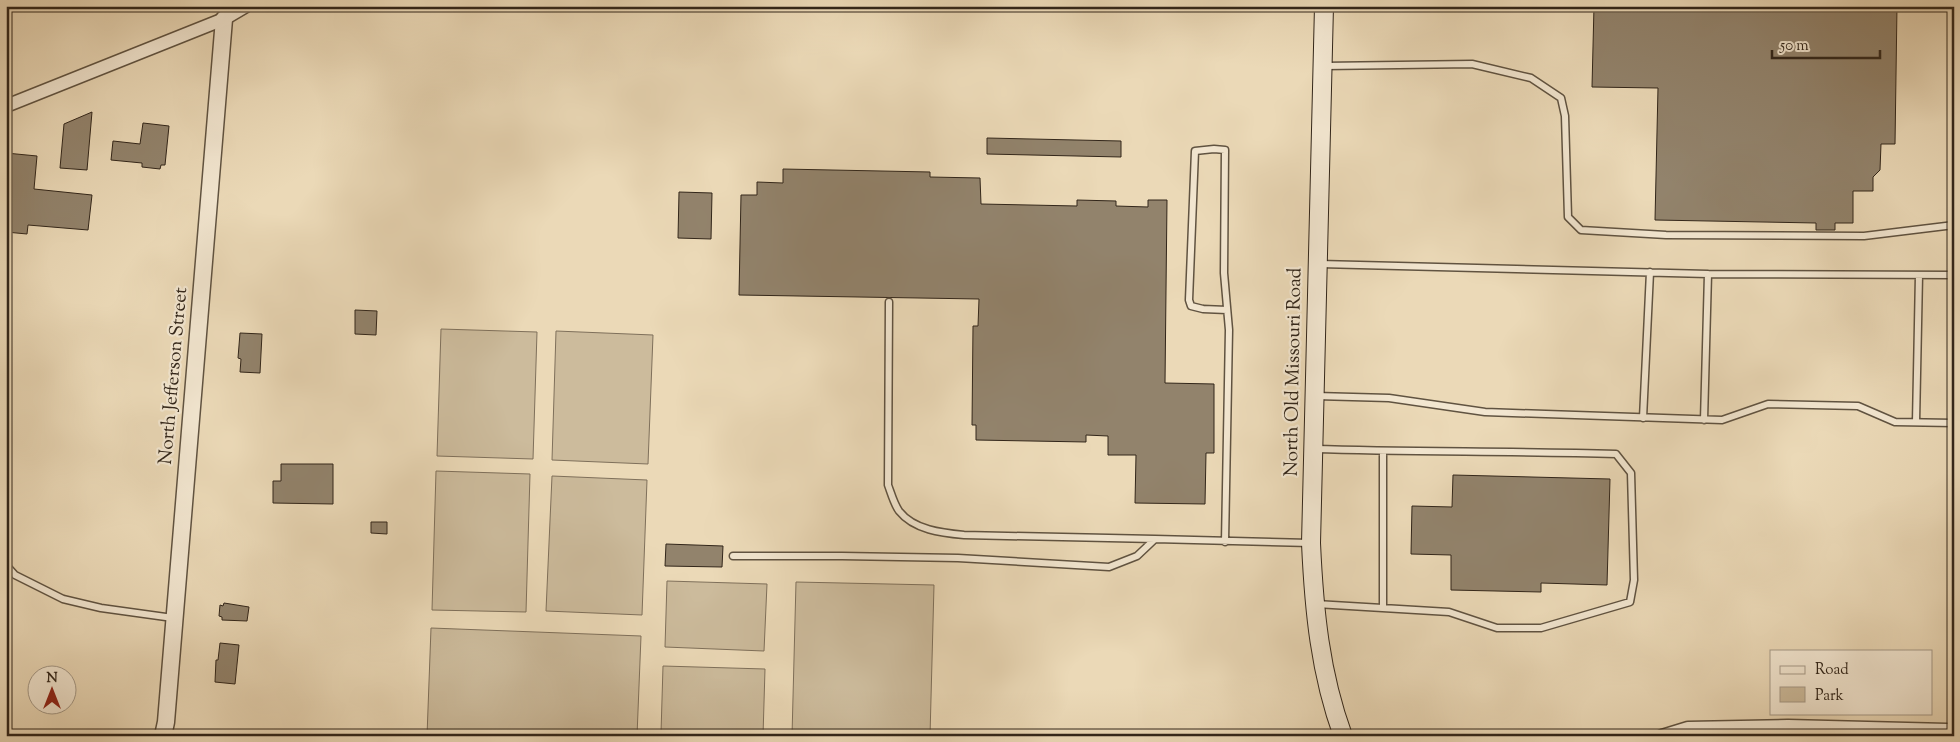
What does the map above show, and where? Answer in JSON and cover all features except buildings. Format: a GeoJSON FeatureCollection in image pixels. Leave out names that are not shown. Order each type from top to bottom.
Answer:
{"type":"FeatureCollection","features":[{"type":"Feature","properties":{"kind":"main road","name":"North Old Missouri Road"},"geometry":{"type":"LineString","coordinates":[[1324,6],[1311,544],[1314,604],[1324,670],[1332,706],[1344,736]]}},
{"type":"Feature","properties":{"kind":"street"},"geometry":{"type":"LineString","coordinates":[[6,106],[224,12],[246,6]]}},
{"type":"Feature","properties":{"kind":"street","name":"North Jefferson Street"},"geometry":{"type":"LineString","coordinates":[[163,736],[224,12]]}},
{"type":"Feature","properties":{"kind":"street"},"geometry":{"type":"LineString","coordinates":[[1662,736],[1688,728],[1788,726],[1946,730]]}},
{"type":"Feature","properties":{"kind":"lane"},"geometry":{"type":"LineString","coordinates":[[1323,66],[1472,64],[1532,78],[1561,98],[1565,116],[1568,217],[1581,230],[1666,235],[1864,236],[1954,225]]}},
{"type":"Feature","properties":{"kind":"lane"},"geometry":{"type":"LineString","coordinates":[[1225,542],[1228,330],[1227,310],[1224,273],[1225,150],[1195,151],[1189,300],[1191,306],[1203,310],[1227,310]]}},
{"type":"Feature","properties":{"kind":"lane"},"geometry":{"type":"LineString","coordinates":[[1318,264],[1708,274],[1954,275]]}},
{"type":"Feature","properties":{"kind":"lane"},"geometry":{"type":"LineString","coordinates":[[1643,418],[1650,272]]}},
{"type":"Feature","properties":{"kind":"lane"},"geometry":{"type":"LineString","coordinates":[[1704,420],[1708,274]]}},
{"type":"Feature","properties":{"kind":"lane"},"geometry":{"type":"LineString","coordinates":[[1916,422],[1919,275]]}},
{"type":"Feature","properties":{"kind":"lane"},"geometry":{"type":"LineString","coordinates":[[889,302],[888,485],[899,511],[916,524],[938,532],[964,535],[1311,544]]}},
{"type":"Feature","properties":{"kind":"lane"},"geometry":{"type":"LineString","coordinates":[[1315,396],[1389,398],[1485,412],[1704,420],[1722,420],[1768,404],[1858,406],[1895,422],[1954,423]]}},
{"type":"Feature","properties":{"kind":"lane"},"geometry":{"type":"LineString","coordinates":[[1314,449],[1526,451],[1616,454],[1632,473],[1634,580],[1630,602],[1541,628],[1497,628],[1449,612],[1314,604]]}},
{"type":"Feature","properties":{"kind":"lane"},"geometry":{"type":"LineString","coordinates":[[1383,451],[1383,608]]}},
{"type":"Feature","properties":{"kind":"lane"},"geometry":{"type":"LineString","coordinates":[[733,556],[958,558],[1110,567],[1137,556],[1155,539]]}},
{"type":"Feature","properties":{"kind":"lane"},"geometry":{"type":"LineString","coordinates":[[6,566],[15,575],[63,599],[101,608],[174,618]]}},
{"type":"Feature","properties":{"kind":"green space"},"geometry":{"type":"Polygon","coordinates":[[[441,329],[537,332],[533,459],[437,456],[441,329]]]}},
{"type":"Feature","properties":{"kind":"green space"},"geometry":{"type":"Polygon","coordinates":[[[556,331],[653,335],[648,464],[552,460],[556,331]]]}},
{"type":"Feature","properties":{"kind":"green space"},"geometry":{"type":"Polygon","coordinates":[[[436,471],[530,474],[526,612],[432,610],[436,471]]]}},
{"type":"Feature","properties":{"kind":"green space"},"geometry":{"type":"Polygon","coordinates":[[[552,476],[647,480],[642,615],[546,611],[552,476]]]}},
{"type":"Feature","properties":{"kind":"green space"},"geometry":{"type":"Polygon","coordinates":[[[667,581],[767,584],[764,651],[665,647],[667,581]]]}},
{"type":"Feature","properties":{"kind":"green space"},"geometry":{"type":"Polygon","coordinates":[[[796,582],[934,585],[930,736],[792,736],[796,582]]]}},
{"type":"Feature","properties":{"kind":"green space"},"geometry":{"type":"Polygon","coordinates":[[[431,628],[641,636],[637,736],[427,736],[431,628]]]}},
{"type":"Feature","properties":{"kind":"green space"},"geometry":{"type":"Polygon","coordinates":[[[663,666],[765,669],[763,736],[661,733],[663,666]]]}}]}
